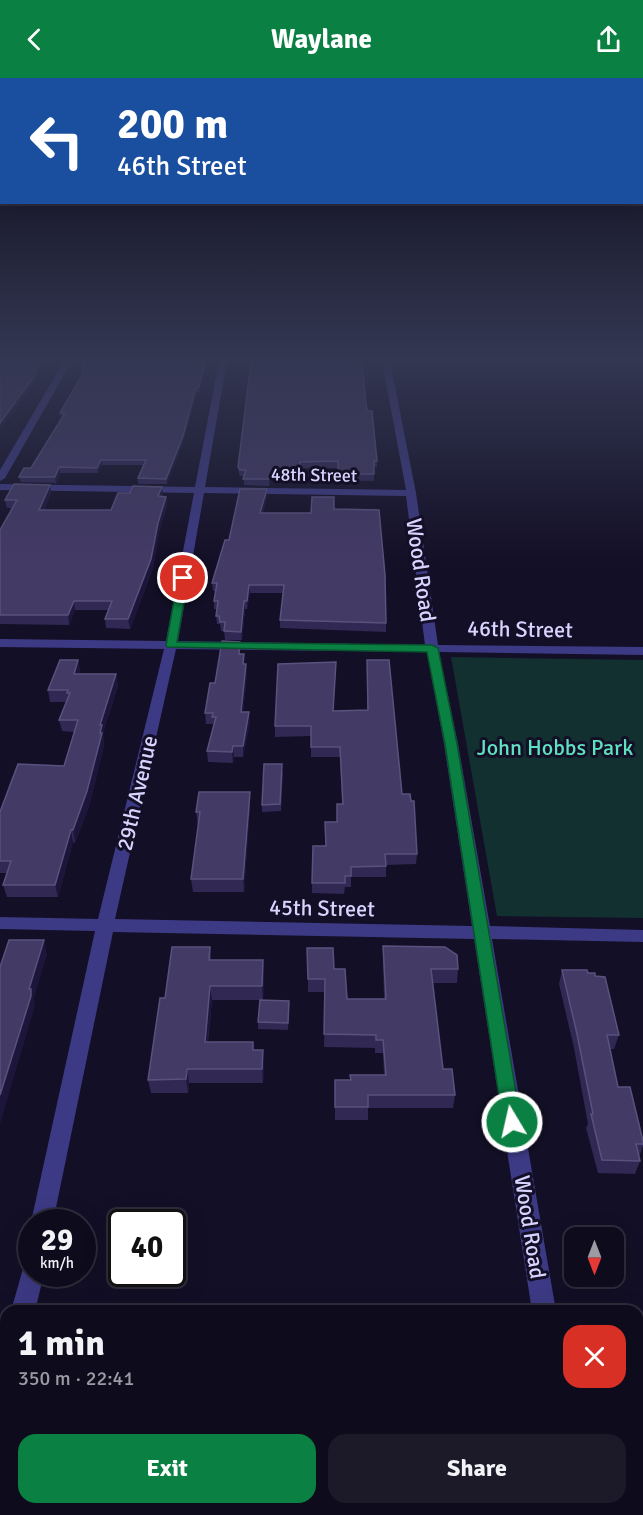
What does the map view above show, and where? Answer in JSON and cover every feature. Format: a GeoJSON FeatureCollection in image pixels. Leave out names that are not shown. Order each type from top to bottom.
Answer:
{"type":"FeatureCollection","features":[{"type":"Feature","properties":{"kind":"street"},"geometry":{"type":"LineString","coordinates":[[0,478],[29,428]]}},
{"type":"Feature","properties":{"kind":"street","name":"29th Avenue"},"geometry":{"type":"LineString","coordinates":[[45,1209],[105,927],[171,645],[210,428]]}},
{"type":"Feature","properties":{"kind":"street","name":"Wood Road"},"geometry":{"type":"LineString","coordinates":[[399,428],[411,493],[432,648],[451,744],[543,1305]]}},
{"type":"Feature","properties":{"kind":"street","name":"48th Street"},"geometry":{"type":"LineString","coordinates":[[0,487],[411,493]]}},
{"type":"Feature","properties":{"kind":"street","name":"46th Street"},"geometry":{"type":"LineString","coordinates":[[0,643],[643,651]]}},
{"type":"Feature","properties":{"kind":"street","name":"45th Street"},"geometry":{"type":"LineString","coordinates":[[0,923],[105,927],[643,936]]}},
{"type":"Feature","properties":{"kind":"street"},"geometry":{"type":"LineString","coordinates":[[25,1305],[29,1287]]}},
{"type":"Feature","properties":{"kind":"green space","name":"John Hobbs Park"},"geometry":{"type":"Polygon","coordinates":[[[451,657],[643,660],[643,918],[497,916],[451,657]]]}},
{"type":"Feature","properties":{"kind":"building"},"geometry":{"type":"Polygon","coordinates":[[[56,428],[185,428],[166,479],[138,478],[146,460],[101,460],[97,468],[59,467],[55,477],[19,477],[24,468],[31,468],[56,428]]]}},
{"type":"Feature","properties":{"kind":"building"},"geometry":{"type":"Polygon","coordinates":[[[243,428],[374,428],[377,461],[374,461],[374,474],[338,474],[338,461],[300,462],[300,471],[271,471],[269,479],[243,479],[246,470],[240,470],[238,467],[243,428]]]}},
{"type":"Feature","properties":{"kind":"building"},"geometry":{"type":"Polygon","coordinates":[[[14,484],[50,485],[39,510],[111,510],[118,493],[130,493],[133,486],[162,487],[158,496],[166,497],[151,559],[128,619],[105,619],[112,601],[74,601],[68,615],[0,615],[0,530],[17,500],[5,500],[14,484]]]}},
{"type":"Feature","properties":{"kind":"building"},"geometry":{"type":"Polygon","coordinates":[[[240,489],[267,489],[260,513],[311,513],[312,497],[334,497],[334,509],[379,510],[385,575],[386,623],[280,620],[284,585],[249,585],[247,601],[244,601],[241,632],[224,631],[225,622],[220,622],[219,616],[216,616],[218,601],[214,601],[217,583],[212,583],[225,540],[229,540],[240,489]]]}},
{"type":"Feature","properties":{"kind":"building"},"geometry":{"type":"Polygon","coordinates":[[[222,641],[240,642],[239,654],[244,654],[243,664],[246,664],[241,712],[249,712],[243,746],[233,746],[232,752],[207,751],[216,717],[212,717],[213,713],[205,713],[210,683],[215,683],[222,641]]]}},
{"type":"Feature","properties":{"kind":"building"},"geometry":{"type":"Polygon","coordinates":[[[60,660],[78,660],[74,674],[116,674],[100,725],[102,725],[100,733],[102,733],[87,791],[73,830],[71,830],[55,885],[3,885],[11,861],[0,861],[0,812],[18,764],[64,766],[78,720],[59,720],[70,693],[67,693],[68,690],[48,690],[60,660]]]}},
{"type":"Feature","properties":{"kind":"building"},"geometry":{"type":"Polygon","coordinates":[[[367,660],[389,660],[402,794],[410,794],[411,801],[414,801],[417,854],[385,854],[386,866],[351,867],[351,876],[345,876],[345,883],[312,883],[313,846],[326,846],[325,822],[337,822],[337,804],[343,804],[340,747],[311,747],[311,726],[275,726],[278,664],[336,662],[333,711],[368,710],[367,660]]]}},
{"type":"Feature","properties":{"kind":"building"},"geometry":{"type":"Polygon","coordinates":[[[264,764],[282,764],[280,804],[262,805],[264,764]]]}},
{"type":"Feature","properties":{"kind":"building"},"geometry":{"type":"Polygon","coordinates":[[[199,792],[250,792],[243,879],[191,879],[200,812],[196,812],[199,792]]]}},
{"type":"Feature","properties":{"kind":"building"},"geometry":{"type":"Polygon","coordinates":[[[9,940],[44,940],[29,989],[31,989],[31,996],[0,1095],[0,967],[9,940]]]}},
{"type":"Feature","properties":{"kind":"building"},"geometry":{"type":"Polygon","coordinates":[[[383,946],[445,947],[457,955],[458,969],[431,969],[443,1069],[452,1069],[455,1095],[368,1095],[368,1107],[335,1107],[335,1080],[351,1080],[350,1075],[386,1075],[383,1040],[376,1040],[376,1035],[324,1034],[325,979],[308,979],[307,948],[333,948],[334,969],[345,969],[347,999],[386,999],[383,946]]]}},
{"type":"Feature","properties":{"kind":"building"},"geometry":{"type":"Polygon","coordinates":[[[172,947],[210,947],[209,960],[263,960],[262,986],[210,986],[205,1042],[253,1042],[253,1050],[263,1050],[262,1069],[187,1069],[186,1079],[148,1080],[160,998],[165,998],[172,947]]]}},
{"type":"Feature","properties":{"kind":"building"},"geometry":{"type":"Polygon","coordinates":[[[562,970],[587,970],[588,973],[595,973],[595,976],[605,977],[619,1035],[607,1035],[618,1087],[630,1087],[643,1141],[643,1144],[636,1144],[640,1161],[602,1160],[562,970]]]}},
{"type":"Feature","properties":{"kind":"building"},"geometry":{"type":"Polygon","coordinates":[[[260,1000],[289,1001],[288,1023],[258,1022],[260,1000]]]}},
{"type":"Feature","properties":{"kind":"route"},"geometry":{"type":"LineString","coordinates":[[183,578],[171,645],[432,648],[451,744],[512,1122]]}}]}
